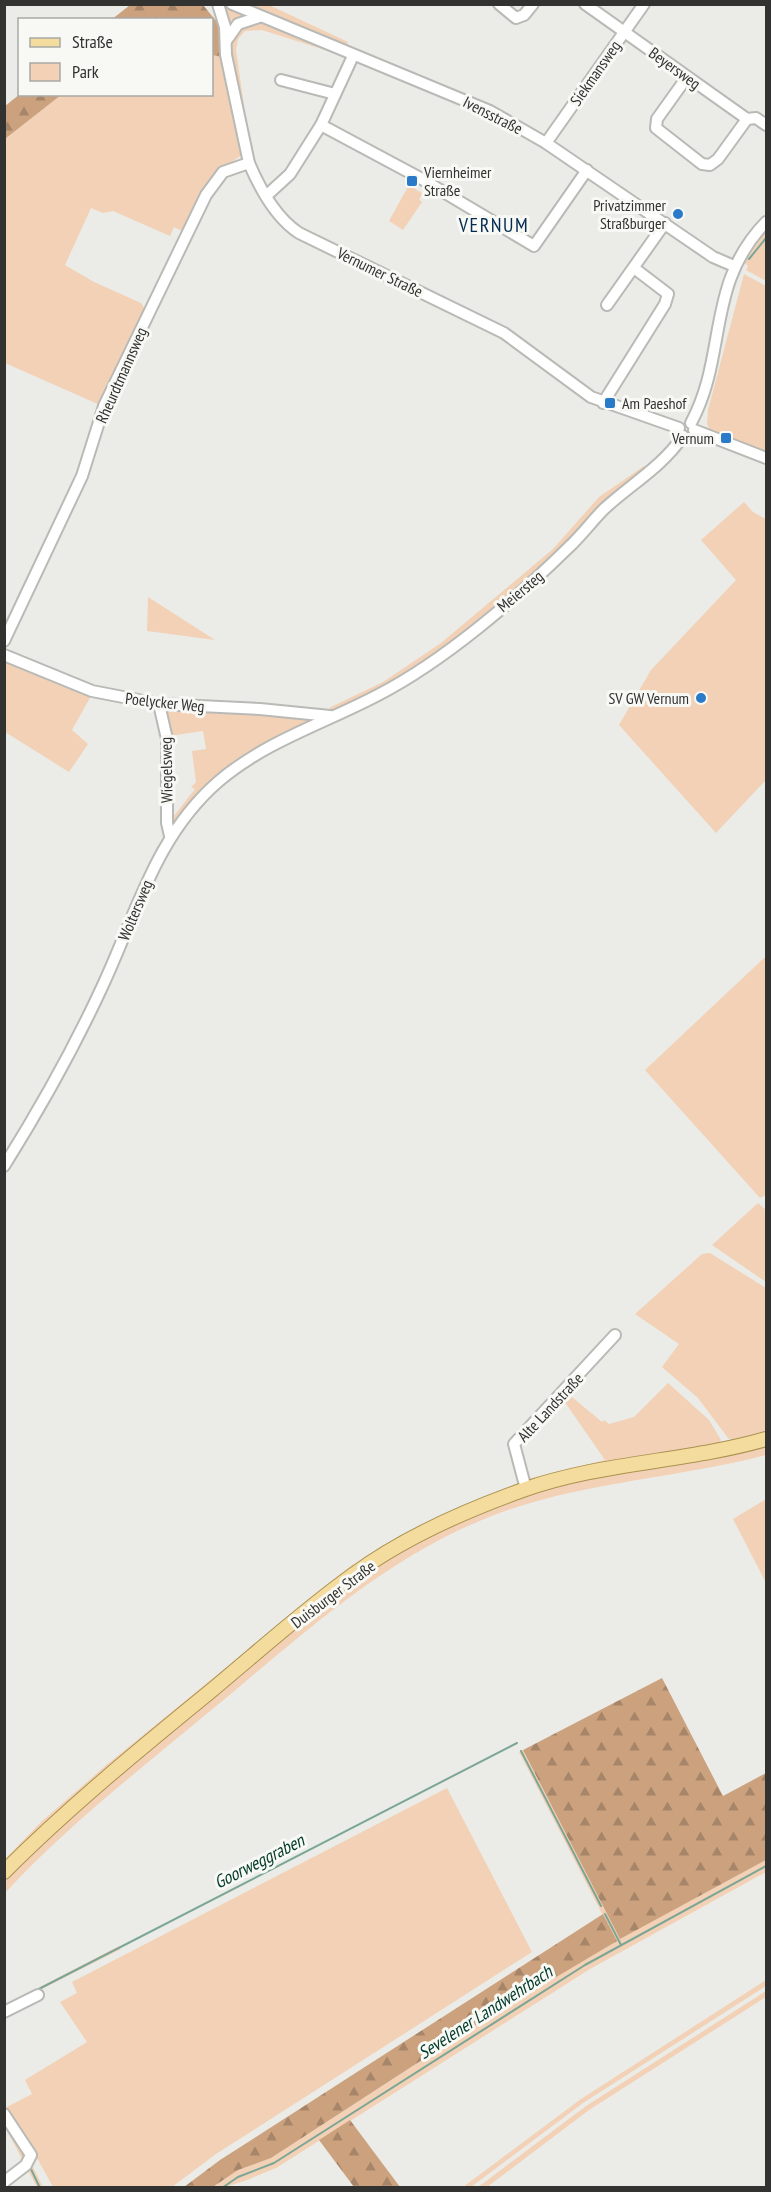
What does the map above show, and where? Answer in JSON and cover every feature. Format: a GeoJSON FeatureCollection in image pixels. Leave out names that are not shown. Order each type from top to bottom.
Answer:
{"type":"FeatureCollection","features":[{"type":"Feature","properties":{"kind":"main road","name":"Duisburger Straße"},"geometry":{"type":"LineString","coordinates":[[4,1872],[111,1772],[353,1574],[408,1541],[472,1509],[526,1489],[601,1471],[732,1449],[766,1439]]}},
{"type":"Feature","properties":{"kind":"street","name":"Vernumer Straße"},"geometry":{"type":"LineString","coordinates":[[218,4],[225,27],[226,55],[249,163],[283,221],[299,233],[504,333],[570,384],[603,403],[681,432]]}},
{"type":"Feature","properties":{"kind":"street","name":"Ivensstraße"},"geometry":{"type":"LineString","coordinates":[[232,4],[490,111],[546,143],[713,256],[734,266]]}},
{"type":"Feature","properties":{"kind":"street"},"geometry":{"type":"LineString","coordinates":[[499,4],[516,18],[524,15],[532,4]]}},
{"type":"Feature","properties":{"kind":"street","name":"Beyersweg"},"geometry":{"type":"LineString","coordinates":[[585,4],[747,119],[756,118],[766,125]]}},
{"type":"Feature","properties":{"kind":"street","name":"Siekmansweg"},"geometry":{"type":"LineString","coordinates":[[546,143],[644,4]]}},
{"type":"Feature","properties":{"kind":"street"},"geometry":{"type":"LineString","coordinates":[[225,42],[238,24],[259,17]]}},
{"type":"Feature","properties":{"kind":"street"},"geometry":{"type":"LineString","coordinates":[[267,196],[290,174],[321,125],[353,56]]}},
{"type":"Feature","properties":{"kind":"street"},"geometry":{"type":"LineString","coordinates":[[687,77],[657,119],[656,128],[702,164],[710,165],[718,159],[747,119]]}},
{"type":"Feature","properties":{"kind":"street"},"geometry":{"type":"LineString","coordinates":[[281,80],[335,94]]}},
{"type":"Feature","properties":{"kind":"street"},"geometry":{"type":"LineString","coordinates":[[321,125],[426,181],[534,246],[587,170]]}},
{"type":"Feature","properties":{"kind":"street","name":"Rheurdtmannsweg"},"geometry":{"type":"LineString","coordinates":[[4,641],[82,476],[104,406],[206,195],[224,172],[249,163]]}},
{"type":"Feature","properties":{"kind":"street"},"geometry":{"type":"LineString","coordinates":[[766,222],[751,238],[734,266],[726,287],[700,401],[692,426],[766,458]]}},
{"type":"Feature","properties":{"kind":"street"},"geometry":{"type":"LineString","coordinates":[[607,305],[665,223]]}},
{"type":"Feature","properties":{"kind":"street"},"geometry":{"type":"LineString","coordinates":[[603,403],[665,304],[668,294],[633,267]]}},
{"type":"Feature","properties":{"kind":"street","name":"Meiersteg"},"geometry":{"type":"LineString","coordinates":[[333,716],[377,696],[415,674],[458,641],[538,576],[602,511],[658,465],[681,432],[685,422],[692,426]]}},
{"type":"Feature","properties":{"kind":"street","name":"Poelycker Weg"},"geometry":{"type":"LineString","coordinates":[[4,655],[92,691],[159,704],[260,709],[333,716]]}},
{"type":"Feature","properties":{"kind":"street","name":"Wiegelsweg"},"geometry":{"type":"LineString","coordinates":[[159,704],[167,739],[167,823],[170,836]]}},
{"type":"Feature","properties":{"kind":"street","name":"Woltersweg"},"geometry":{"type":"LineString","coordinates":[[4,1166],[67,1060],[104,983],[153,867],[170,836],[219,781],[242,764],[271,746],[333,716]]}},
{"type":"Feature","properties":{"kind":"street","name":"Alte Landstraße"},"geometry":{"type":"LineString","coordinates":[[526,1489],[514,1444],[615,1335]]}},
{"type":"Feature","properties":{"kind":"street"},"geometry":{"type":"LineString","coordinates":[[4,2012],[38,1995]]}},
{"type":"Feature","properties":{"kind":"street"},"geometry":{"type":"LineString","coordinates":[[4,2114],[31,2155],[26,2165],[4,2182]]}},
{"type":"Feature","properties":{"kind":"green space"},"geometry":{"type":"Polygon","coordinates":[[[130,5],[203,5],[222,28],[221,57],[213,55],[213,18],[114,18],[130,5]]]}},
{"type":"Feature","properties":{"kind":"green space"},"geometry":{"type":"Polygon","coordinates":[[[222,5],[225,5],[244,16],[228,28],[222,5]]]}},
{"type":"Feature","properties":{"kind":"green space"},"geometry":{"type":"Polygon","coordinates":[[[241,5],[269,5],[348,42],[346,48],[241,5]]]}},
{"type":"Feature","properties":{"kind":"green space"},"geometry":{"type":"Polygon","coordinates":[[[258,22],[347,57],[262,30],[245,31],[238,39],[236,50],[245,113],[232,68],[231,45],[233,35],[239,25],[258,22]]]}},
{"type":"Feature","properties":{"kind":"green space"},"geometry":{"type":"Polygon","coordinates":[[[213,55],[221,57],[243,154],[214,175],[184,232],[174,227],[170,236],[113,211],[103,213],[91,208],[65,265],[94,282],[141,303],[145,309],[100,405],[5,363],[5,139],[60,96],[213,96],[213,55]]]}},
{"type":"Feature","properties":{"kind":"green space"},"geometry":{"type":"Polygon","coordinates":[[[18,96],[60,96],[5,139],[5,106],[18,96]]]}},
{"type":"Feature","properties":{"kind":"green space"},"geometry":{"type":"Polygon","coordinates":[[[409,185],[423,194],[419,199],[422,202],[403,230],[389,221],[409,185]]]}},
{"type":"Feature","properties":{"kind":"green space"},"geometry":{"type":"Polygon","coordinates":[[[766,231],[766,281],[746,270],[748,266],[743,261],[766,231]]]}},
{"type":"Feature","properties":{"kind":"green space"},"geometry":{"type":"Polygon","coordinates":[[[744,274],[766,286],[766,454],[711,432],[707,424],[708,410],[744,274]]]}},
{"type":"Feature","properties":{"kind":"green space"},"geometry":{"type":"Polygon","coordinates":[[[644,466],[646,471],[589,516],[569,543],[446,647],[412,671],[336,712],[329,708],[383,682],[441,643],[553,549],[599,497],[644,466]]]}},
{"type":"Feature","properties":{"kind":"green space","name":"SV GW Vernum"},"geometry":{"type":"Polygon","coordinates":[[[744,502],[753,512],[766,519],[766,780],[716,833],[619,725],[651,670],[736,580],[701,540],[744,502]]]}},
{"type":"Feature","properties":{"kind":"green space"},"geometry":{"type":"Polygon","coordinates":[[[148,597],[215,640],[147,631],[148,597]]]}},
{"type":"Feature","properties":{"kind":"green space"},"geometry":{"type":"Polygon","coordinates":[[[4,660],[92,694],[72,730],[88,744],[69,772],[5,732],[4,660]]]}},
{"type":"Feature","properties":{"kind":"green space"},"geometry":{"type":"Polygon","coordinates":[[[170,707],[297,716],[297,720],[308,716],[308,724],[278,738],[176,823],[170,821],[195,789],[191,787],[196,782],[192,751],[206,749],[203,731],[169,736],[165,711],[170,707]]]}},
{"type":"Feature","properties":{"kind":"green space"},"geometry":{"type":"Polygon","coordinates":[[[766,956],[766,1195],[760,1198],[645,1070],[766,956]]]}},
{"type":"Feature","properties":{"kind":"green space"},"geometry":{"type":"Polygon","coordinates":[[[758,1203],[766,1210],[766,1282],[712,1245],[758,1203]]]}},
{"type":"Feature","properties":{"kind":"green space"},"geometry":{"type":"Polygon","coordinates":[[[710,1253],[766,1288],[766,1434],[737,1443],[728,1438],[698,1398],[662,1367],[679,1344],[635,1314],[702,1254],[710,1253]]]}},
{"type":"Feature","properties":{"kind":"green space"},"geometry":{"type":"Polygon","coordinates":[[[668,1383],[709,1420],[721,1440],[717,1447],[531,1483],[527,1479],[605,1460],[562,1398],[567,1393],[602,1422],[604,1420],[609,1424],[634,1417],[668,1383]]]}},
{"type":"Feature","properties":{"kind":"green space"},"geometry":{"type":"Polygon","coordinates":[[[766,1443],[766,1455],[591,1488],[523,1505],[450,1534],[414,1554],[344,1601],[279,1653],[81,1820],[5,1893],[5,1877],[103,1787],[337,1593],[408,1545],[446,1525],[484,1509],[553,1487],[624,1470],[766,1443]]]}},
{"type":"Feature","properties":{"kind":"green space"},"geometry":{"type":"Polygon","coordinates":[[[766,1499],[766,1583],[733,1519],[766,1499]]]}},
{"type":"Feature","properties":{"kind":"green space"},"geometry":{"type":"Polygon","coordinates":[[[353,1564],[356,1567],[5,1866],[5,1859],[41,1822],[104,1767],[353,1564]]]}},
{"type":"Feature","properties":{"kind":"green space"},"geometry":{"type":"Polygon","coordinates":[[[662,1678],[723,1796],[766,1773],[766,1860],[620,1939],[523,1750],[662,1678]]]}},
{"type":"Feature","properties":{"kind":"green space"},"geometry":{"type":"Polygon","coordinates":[[[523,1750],[620,1938],[766,1860],[766,1872],[590,1969],[276,2168],[238,2183],[213,2188],[237,2170],[271,2158],[479,2023],[616,1941],[519,1752],[523,1750]]]}},
{"type":"Feature","properties":{"kind":"green space"},"geometry":{"type":"Polygon","coordinates":[[[447,1788],[532,1952],[216,2154],[172,2187],[53,2187],[21,2129],[5,2108],[32,2094],[25,2080],[87,2042],[60,2002],[77,1993],[72,1982],[447,1788]]]}},
{"type":"Feature","properties":{"kind":"green space"},"geometry":{"type":"Polygon","coordinates":[[[603,1914],[617,1941],[479,2023],[271,2158],[238,2170],[213,2187],[184,2187],[220,2160],[603,1914]]]}},
{"type":"Feature","properties":{"kind":"green space"},"geometry":{"type":"Polygon","coordinates":[[[119,1946],[121,1949],[10,2005],[9,2003],[119,1946]]]}},
{"type":"Feature","properties":{"kind":"green space"},"geometry":{"type":"Polygon","coordinates":[[[766,1980],[766,1986],[583,2103],[471,2187],[463,2187],[581,2099],[766,1980]]]}},
{"type":"Feature","properties":{"kind":"green space"},"geometry":{"type":"Polygon","coordinates":[[[766,1991],[766,1997],[589,2110],[487,2187],[478,2187],[586,2106],[766,1991]]]}},
{"type":"Feature","properties":{"kind":"green space"},"geometry":{"type":"Polygon","coordinates":[[[5,2119],[16,2134],[43,2187],[37,2187],[5,2127],[5,2119]]]}},
{"type":"Feature","properties":{"kind":"green space"},"geometry":{"type":"Polygon","coordinates":[[[350,2120],[400,2187],[354,2187],[319,2140],[350,2120]]]}},
{"type":"Feature","properties":{"kind":"waterway"},"geometry":{"type":"LineString","coordinates":[[749,259],[766,238]]}},
{"type":"Feature","properties":{"kind":"waterway","name":"Goorweggraben"},"geometry":{"type":"LineString","coordinates":[[35,1991],[517,1743]]}},
{"type":"Feature","properties":{"kind":"waterway","name":"Goorweggraben"},"geometry":{"type":"LineString","coordinates":[[521,1751],[601,1906]]}},
{"type":"Feature","properties":{"kind":"waterway","name":"Sevelener Landwehrbach"},"geometry":{"type":"LineString","coordinates":[[222,2188],[238,2177],[274,2163],[585,1965],[766,1866]]}},
{"type":"Feature","properties":{"kind":"waterway","name":"Goorweggraben"},"geometry":{"type":"LineString","coordinates":[[605,1914],[621,1945]]}},
{"type":"Feature","properties":{"kind":"waterway"},"geometry":{"type":"LineString","coordinates":[[20,2148],[26,2159]]}},
{"type":"Feature","properties":{"kind":"waterway"},"geometry":{"type":"LineString","coordinates":[[30,2167],[40,2188]]}},
{"type":"Feature","properties":{"kind":"place","name":"Viernheimer Straße"},"geometry":{"type":"Point","coordinates":[412,181]}},
{"type":"Feature","properties":{"kind":"place","name":"Privatzimmer Straßburger"},"geometry":{"type":"Point","coordinates":[678,214]}},
{"type":"Feature","properties":{"kind":"place","name":"Am Paeshof"},"geometry":{"type":"Point","coordinates":[610,403]}},
{"type":"Feature","properties":{"kind":"place","name":"Vernum"},"geometry":{"type":"Point","coordinates":[726,438]}},
{"type":"Feature","properties":{"kind":"place","name":"SV GW Vernum"},"geometry":{"type":"Point","coordinates":[701,698]}},
{"type":"Feature","properties":{"kind":"district","name":"VERNUM"},"geometry":{"type":"Point","coordinates":[494,225]}}]}
